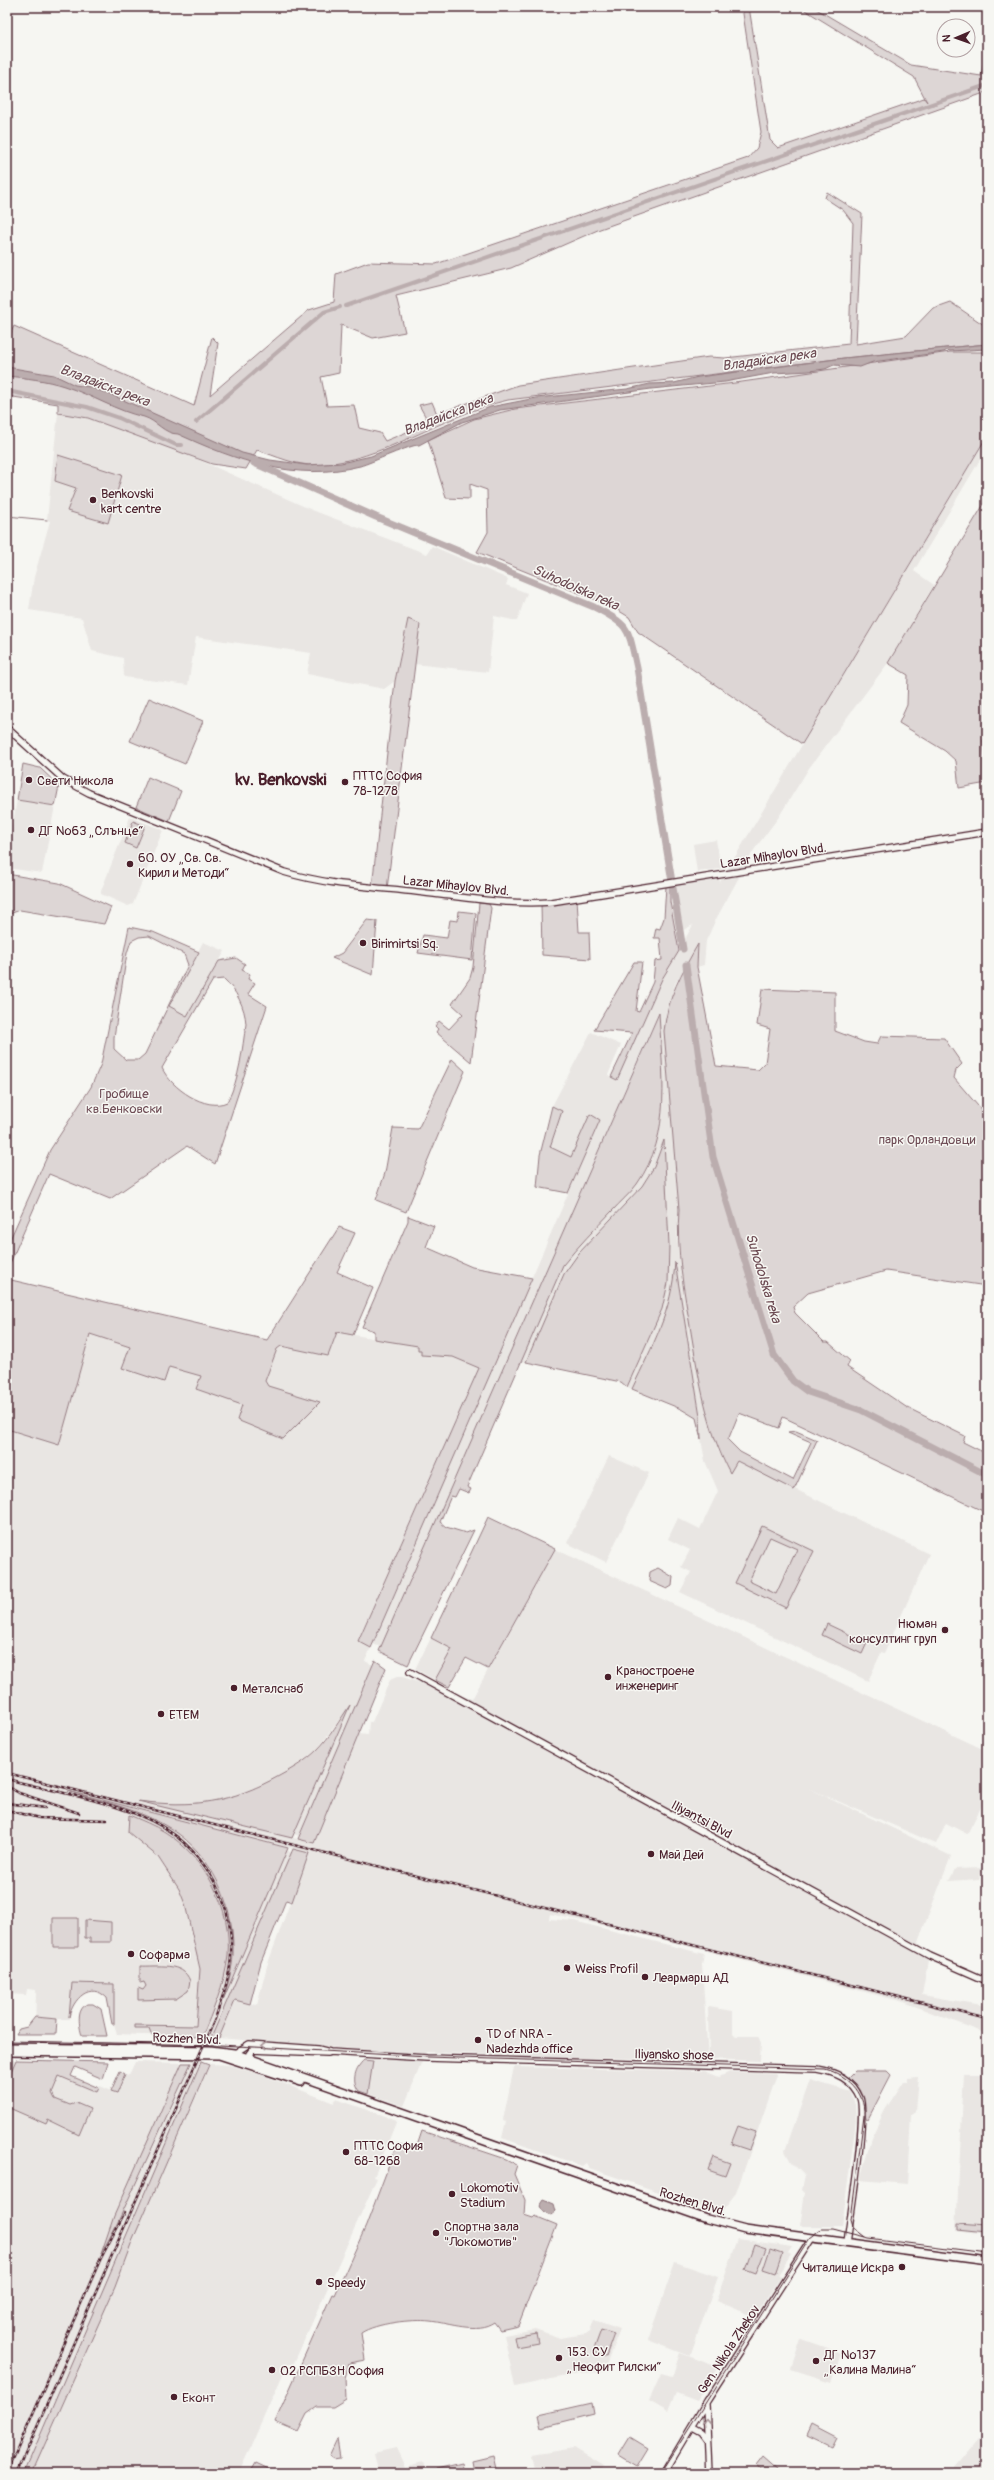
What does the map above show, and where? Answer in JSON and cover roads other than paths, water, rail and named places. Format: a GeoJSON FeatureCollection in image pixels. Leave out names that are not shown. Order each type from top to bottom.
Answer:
{"type":"FeatureCollection","features":[{"type":"Feature","properties":{"kind":"main road","name":"Rozhen Blvd."},"geometry":{"type":"LineString","coordinates":[[7,2047],[210,2050],[232,2053],[702,2218],[745,2229],[987,2261]]}},
{"type":"Feature","properties":{"kind":"main road","name":"Rozhen Blvd."},"geometry":{"type":"LineString","coordinates":[[7,2052],[219,2055],[393,2113],[404,2114]]}},
{"type":"Feature","properties":{"kind":"street","name":"Lazar Mihaylov Blvd."},"geometry":{"type":"LineString","coordinates":[[7,728],[63,779],[89,793],[284,872],[308,879],[529,903],[577,899],[666,883],[987,832]]}},
{"type":"Feature","properties":{"kind":"street","name":"Iliyantsi Blvd"},"geometry":{"type":"LineString","coordinates":[[410,1672],[930,1956],[987,1981]]}},
{"type":"Feature","properties":{"kind":"street","name":"Iliyansko shose"},"geometry":{"type":"LineString","coordinates":[[232,2053],[249,2044],[318,2049],[330,2052],[427,2058],[817,2068],[832,2072],[843,2077],[853,2086],[862,2107],[847,2243]]}},
{"type":"Feature","properties":{"kind":"street","name":"Iliyansko shose"},"geometry":{"type":"LineString","coordinates":[[252,2059],[249,2054],[252,2050],[318,2054],[330,2052]]}},
{"type":"Feature","properties":{"kind":"street","name":"Gen. Nikola Zhekov"},"geometry":{"type":"LineString","coordinates":[[664,2473],[706,2403],[812,2238]]}},
{"type":"Feature","properties":{"kind":"street"},"geometry":{"type":"LineString","coordinates":[[706,2403],[709,2473]]}},
{"type":"Feature","properties":{"kind":"street"},"geometry":{"type":"LineString","coordinates":[[692,2428],[701,2433],[707,2441]]}},
{"type":"Feature","properties":{"kind":"waterway"},"geometry":{"type":"LineString","coordinates":[[346,306],[987,85]]}},
{"type":"Feature","properties":{"kind":"waterway"},"geometry":{"type":"LineString","coordinates":[[196,422],[324,312],[340,307]]}},
{"type":"Feature","properties":{"kind":"waterway"},"geometry":{"type":"LineString","coordinates":[[7,391],[87,407],[119,418],[176,445],[182,445]]}},
{"type":"Feature","properties":{"kind":"waterway","name":"Suhodolska reka"},"geometry":{"type":"LineString","coordinates":[[254,463],[376,517],[594,607],[606,613],[621,624],[626,630],[632,644],[637,668],[683,949]]}},
{"type":"Feature","properties":{"kind":"waterway"},"geometry":{"type":"LineString","coordinates":[[7,516],[47,520]]}},
{"type":"Feature","properties":{"kind":"waterway","name":"Suhodolska reka"},"geometry":{"type":"LineString","coordinates":[[686,965],[713,1157],[774,1355],[793,1381],[808,1392],[861,1410],[987,1475]]}},
{"type":"Feature","properties":{"kind":"tram line"},"geometry":{"type":"LineString","coordinates":[[7,2041],[220,2045],[427,2057],[825,2069],[841,2075],[853,2085],[858,2091],[864,2106],[851,2219],[854,2229],[864,2237]]}},
{"type":"Feature","properties":{"kind":"tram line"},"geometry":{"type":"LineString","coordinates":[[661,2473],[810,2238],[822,2229],[833,2229],[868,2238],[987,2253]]}},
{"type":"Feature","properties":{"kind":"railway"},"geometry":{"type":"LineString","coordinates":[[7,1773],[987,2019]]}},
{"type":"Feature","properties":{"kind":"railway"},"geometry":{"type":"LineString","coordinates":[[7,1779],[118,1807],[152,1821],[170,1832],[186,1845],[200,1860],[211,1876],[221,1895],[231,1934],[231,1955],[227,1979],[215,2019],[17,2473]]}},
{"type":"Feature","properties":{"kind":"railway"},"geometry":{"type":"LineString","coordinates":[[7,1786],[19,1793],[79,1813]]}},
{"type":"Feature","properties":{"kind":"railway"},"geometry":{"type":"LineString","coordinates":[[7,1803],[45,1808]]}},
{"type":"Feature","properties":{"kind":"railway"},"geometry":{"type":"LineString","coordinates":[[7,1810],[39,1818],[107,1820]]}},
{"type":"Feature","properties":{"kind":"railway"},"geometry":{"type":"LineString","coordinates":[[7,2473],[100,2260],[125,2212]]}},
{"type":"Feature","properties":{"kind":"place","name":"Benkovski kart centre"},"geometry":{"type":"Point","coordinates":[93,500]}},
{"type":"Feature","properties":{"kind":"place","name":"Свети Никола"},"geometry":{"type":"Point","coordinates":[29,780]}},
{"type":"Feature","properties":{"kind":"place","name":"ПТТС София 78-1278"},"geometry":{"type":"Point","coordinates":[345,782]}},
{"type":"Feature","properties":{"kind":"place","name":"ДГ №63 „Слънце“"},"geometry":{"type":"Point","coordinates":[31,830]}},
{"type":"Feature","properties":{"kind":"place","name":"60. ОУ „Св. Св. Кирил и Методи“"},"geometry":{"type":"Point","coordinates":[130,864]}},
{"type":"Feature","properties":{"kind":"place","name":"Birimirtsi Sq."},"geometry":{"type":"Point","coordinates":[363,943]}},
{"type":"Feature","properties":{"kind":"place","name":"Нюман консултинг груп"},"geometry":{"type":"Point","coordinates":[945,1630]}},
{"type":"Feature","properties":{"kind":"place","name":"Краностроене инженеринг"},"geometry":{"type":"Point","coordinates":[608,1677]}},
{"type":"Feature","properties":{"kind":"place","name":"Металснаб"},"geometry":{"type":"Point","coordinates":[234,1688]}},
{"type":"Feature","properties":{"kind":"place","name":"ЕТЕМ"},"geometry":{"type":"Point","coordinates":[161,1714]}},
{"type":"Feature","properties":{"kind":"place","name":"Май Дей"},"geometry":{"type":"Point","coordinates":[651,1854]}},
{"type":"Feature","properties":{"kind":"place","name":"Софарма"},"geometry":{"type":"Point","coordinates":[131,1954]}},
{"type":"Feature","properties":{"kind":"place","name":"Weiss Profil"},"geometry":{"type":"Point","coordinates":[567,1968]}},
{"type":"Feature","properties":{"kind":"place","name":"Леармарш АД"},"geometry":{"type":"Point","coordinates":[645,1977]}},
{"type":"Feature","properties":{"kind":"place","name":"TD of NRA - Nadezhda office"},"geometry":{"type":"Point","coordinates":[478,2040]}},
{"type":"Feature","properties":{"kind":"place","name":"ПТТС София 68-1268"},"geometry":{"type":"Point","coordinates":[346,2152]}},
{"type":"Feature","properties":{"kind":"place","name":"Lokomotiv Stadium"},"geometry":{"type":"Point","coordinates":[452,2194]}},
{"type":"Feature","properties":{"kind":"place","name":"Спортна зала \"Локомотив\""},"geometry":{"type":"Point","coordinates":[436,2233]}},
{"type":"Feature","properties":{"kind":"place","name":"Читалище Искра"},"geometry":{"type":"Point","coordinates":[902,2267]}},
{"type":"Feature","properties":{"kind":"place","name":"Speedy"},"geometry":{"type":"Point","coordinates":[319,2282]}},
{"type":"Feature","properties":{"kind":"place","name":"153. СУ „Неофит Рилски“"},"geometry":{"type":"Point","coordinates":[559,2358]}},
{"type":"Feature","properties":{"kind":"place","name":"ДГ №137 „Калина Малина“"},"geometry":{"type":"Point","coordinates":[816,2361]}},
{"type":"Feature","properties":{"kind":"place","name":"02 РСПБЗН София"},"geometry":{"type":"Point","coordinates":[272,2370]}},
{"type":"Feature","properties":{"kind":"place","name":"Еконт"},"geometry":{"type":"Point","coordinates":[174,2397]}},
{"type":"Feature","properties":{"kind":"district","name":"kv. Benkovski"},"geometry":{"type":"Point","coordinates":[281,779]}},
{"type":"Feature","properties":{"kind":"water label","name":"Владайска река"},"geometry":{"type":"Point","coordinates":[769,359]}},
{"type":"Feature","properties":{"kind":"water label","name":"Владайска река"},"geometry":{"type":"Point","coordinates":[105,385]}},
{"type":"Feature","properties":{"kind":"water label","name":"Владайска река"},"geometry":{"type":"Point","coordinates":[448,414]}},
{"type":"Feature","properties":{"kind":"park label","name":"Гробище кв.Бенковски"},"geometry":{"type":"Point","coordinates":[124,1100]}},
{"type":"Feature","properties":{"kind":"park label","name":"парк Орландовци"},"geometry":{"type":"Point","coordinates":[927,1139]}}]}
